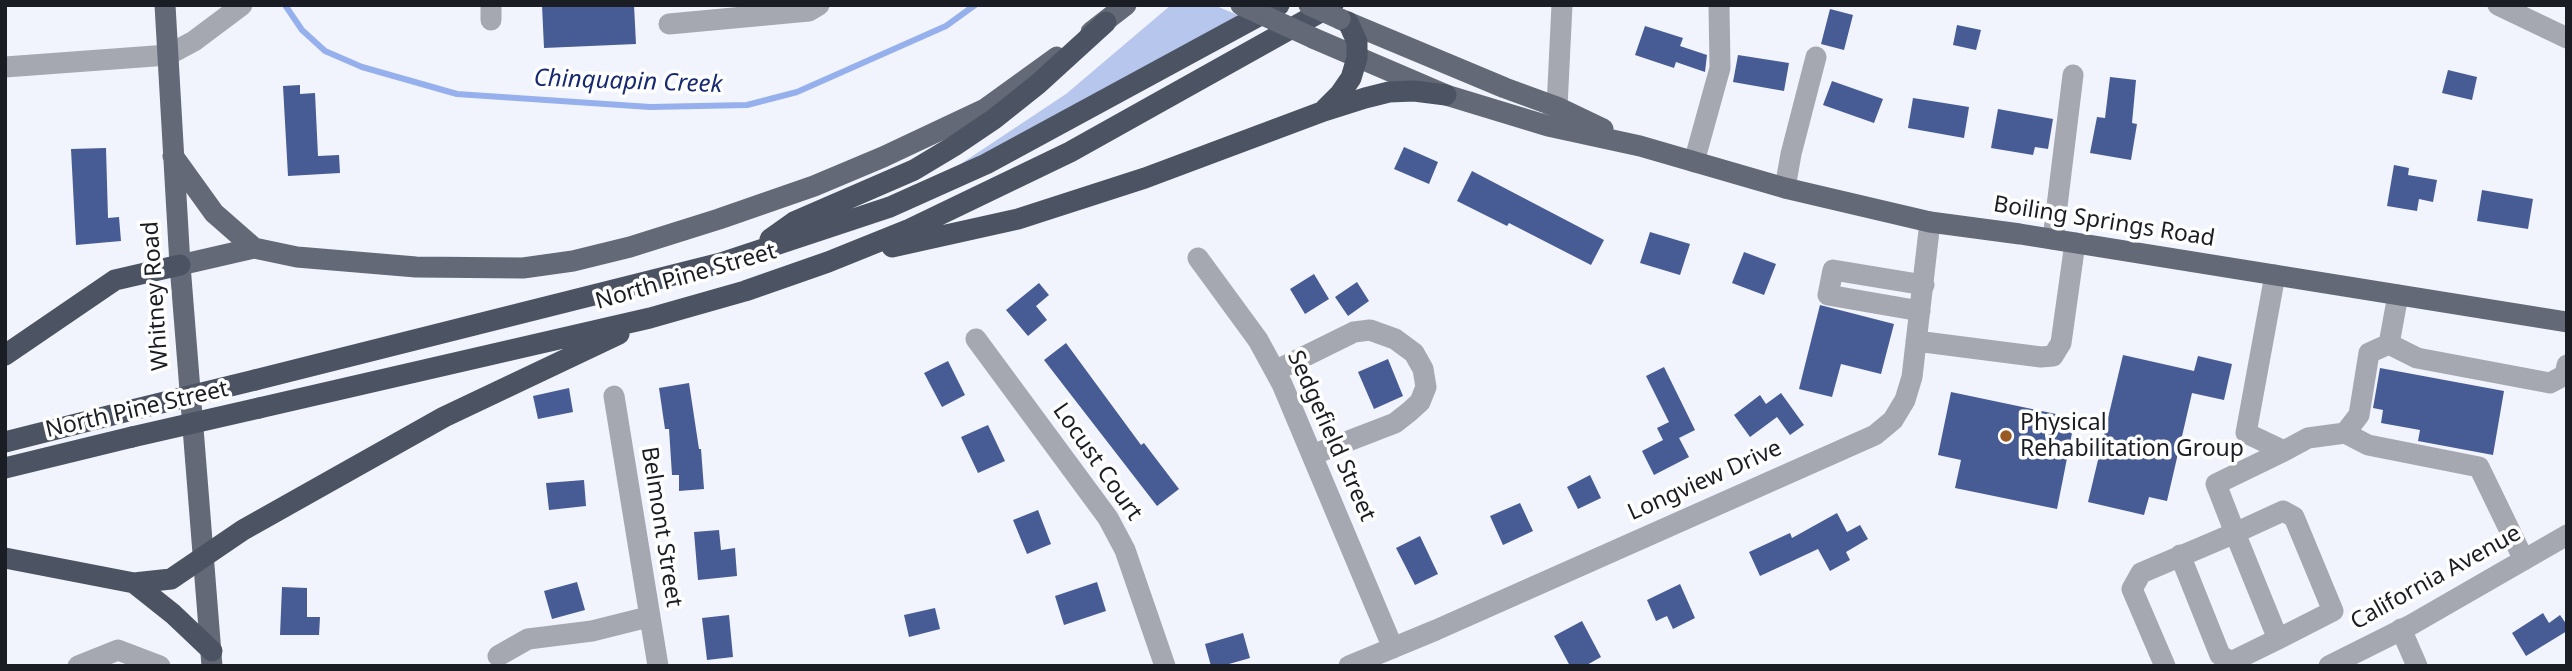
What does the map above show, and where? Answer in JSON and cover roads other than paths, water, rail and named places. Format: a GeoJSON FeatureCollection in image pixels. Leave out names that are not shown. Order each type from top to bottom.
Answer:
{"type":"FeatureCollection","features":[{"type":"Feature","properties":{"kind":"highway"},"geometry":{"type":"LineString","coordinates":[[752,252],[794,222],[914,170],[994,120],[1119,10]]}},
{"type":"Feature","properties":{"kind":"highway","name":"North Pine Street"},"geometry":{"type":"LineString","coordinates":[[5,442],[680,274],[890,207],[986,164],[1278,13]]}},
{"type":"Feature","properties":{"kind":"highway","name":"North Pine Street"},"geometry":{"type":"LineString","coordinates":[[5,468],[650,318],[745,291],[910,229],[1058,158],[1340,15]]}},
{"type":"Feature","properties":{"kind":"highway"},"geometry":{"type":"LineString","coordinates":[[1324,111],[1351,78],[1357,58],[1357,42],[1340,15]]}},
{"type":"Feature","properties":{"kind":"highway"},"geometry":{"type":"LineString","coordinates":[[828,262],[1018,219],[1145,178],[1324,111],[1389,92],[1415,91],[1446,95]]}},
{"type":"Feature","properties":{"kind":"highway"},"geometry":{"type":"LineString","coordinates":[[5,355],[115,280],[180,265]]}},
{"type":"Feature","properties":{"kind":"highway"},"geometry":{"type":"LineString","coordinates":[[5,558],[134,583],[172,579],[243,530],[444,417],[650,318]]}},
{"type":"Feature","properties":{"kind":"highway"},"geometry":{"type":"LineString","coordinates":[[134,583],[173,614],[212,658]]}},
{"type":"Feature","properties":{"kind":"main road","name":"Whitney Road"},"geometry":{"type":"LineString","coordinates":[[165,5],[180,265],[212,658]]}},
{"type":"Feature","properties":{"kind":"main road","name":"Boiling Springs Road"},"geometry":{"type":"LineString","coordinates":[[1241,5],[1278,13],[1313,38],[1446,95],[1552,116],[1640,146],[1785,188],[1930,222],[2053,239],[2567,322]]}},
{"type":"Feature","properties":{"kind":"main road","name":"Boiling Springs Road"},"geometry":{"type":"LineString","coordinates":[[1310,5],[1340,15],[1505,88],[1552,116]]}},
{"type":"Feature","properties":{"kind":"main road"},"geometry":{"type":"LineString","coordinates":[[180,265],[254,248],[297,257],[416,267],[523,268],[573,261],[630,247],[814,186],[936,134],[985,109],[1119,10]]}},
{"type":"Feature","properties":{"kind":"main road"},"geometry":{"type":"LineString","coordinates":[[173,156],[214,213],[254,248]]}},
{"type":"Feature","properties":{"kind":"street"},"geometry":{"type":"LineString","coordinates":[[5,67],[168,55],[194,41],[242,5]]}},
{"type":"Feature","properties":{"kind":"street"},"geometry":{"type":"LineString","coordinates":[[668,23],[809,11],[819,5]]}},
{"type":"Feature","properties":{"kind":"street"},"geometry":{"type":"LineString","coordinates":[[1552,116],[1562,5]]}},
{"type":"Feature","properties":{"kind":"street"},"geometry":{"type":"LineString","coordinates":[[1694,162],[1720,68],[1719,5]]}},
{"type":"Feature","properties":{"kind":"street"},"geometry":{"type":"LineString","coordinates":[[2498,5],[2567,38]]}},
{"type":"Feature","properties":{"kind":"street"},"geometry":{"type":"LineString","coordinates":[[1785,188],[1816,57]]}},
{"type":"Feature","properties":{"kind":"street"},"geometry":{"type":"LineString","coordinates":[[2053,239],[2073,75]]}},
{"type":"Feature","properties":{"kind":"street","name":"Longview Drive"},"geometry":{"type":"LineString","coordinates":[[1349,666],[1875,435],[1893,420],[1905,400],[1912,377],[1930,222]]}},
{"type":"Feature","properties":{"kind":"street"},"geometry":{"type":"LineString","coordinates":[[1916,341],[2041,357],[2053,356],[2061,343],[2075,243]]}},
{"type":"Feature","properties":{"kind":"street","name":"Sedgefield Street"},"geometry":{"type":"LineString","coordinates":[[1198,258],[1258,340],[1275,371],[1393,648]]}},
{"type":"Feature","properties":{"kind":"street"},"geometry":{"type":"LineString","coordinates":[[1920,311],[1828,295],[1833,270],[1924,285]]}},
{"type":"Feature","properties":{"kind":"street"},"geometry":{"type":"LineString","coordinates":[[2275,275],[2246,433],[2284,451]]}},
{"type":"Feature","properties":{"kind":"street"},"geometry":{"type":"LineString","coordinates":[[2389,344],[2398,295]]}},
{"type":"Feature","properties":{"kind":"street"},"geometry":{"type":"LineString","coordinates":[[1275,371],[1354,332],[1370,330],[1395,340],[1414,353],[1423,369],[1426,387],[1420,402],[1395,423],[1312,455]]}},
{"type":"Feature","properties":{"kind":"street","name":"Locust Court"},"geometry":{"type":"LineString","coordinates":[[976,339],[1108,518],[1125,550],[1165,666]]}},
{"type":"Feature","properties":{"kind":"street"},"geometry":{"type":"LineString","coordinates":[[2389,344],[2417,358],[2550,383],[2565,375],[2567,365]]}},
{"type":"Feature","properties":{"kind":"street"},"geometry":{"type":"LineString","coordinates":[[2346,433],[2359,415],[2369,353],[2389,344]]}},
{"type":"Feature","properties":{"kind":"street","name":"Belmont Street"},"geometry":{"type":"LineString","coordinates":[[614,396],[658,666]]}},
{"type":"Feature","properties":{"kind":"street"},"geometry":{"type":"LineString","coordinates":[[2278,639],[2216,484],[2308,438],[2346,433],[2368,445],[2479,467],[2524,560]]}},
{"type":"Feature","properties":{"kind":"street"},"geometry":{"type":"LineString","coordinates":[[2165,666],[2132,589],[2141,573],[2180,555],[2235,533],[2283,511],[2294,517],[2333,611],[2231,662],[2220,655],[2180,555]]}},
{"type":"Feature","properties":{"kind":"street","name":"California Avenue"},"geometry":{"type":"LineString","coordinates":[[2329,666],[2401,629],[2567,535]]}},
{"type":"Feature","properties":{"kind":"street"},"geometry":{"type":"LineString","coordinates":[[498,656],[528,639],[592,631],[648,617]]}},
{"type":"Feature","properties":{"kind":"street"},"geometry":{"type":"LineString","coordinates":[[2401,629],[2417,666]]}},
{"type":"Feature","properties":{"kind":"street"},"geometry":{"type":"LineString","coordinates":[[78,666],[118,650],[160,666]]}},
{"type":"Feature","properties":{"kind":"waterway","name":"Chinquapin Creek"},"geometry":{"type":"LineString","coordinates":[[285,5],[302,30],[325,51],[362,67],[457,94],[650,107],[747,105],[797,92],[946,26],[975,5]]}},
{"type":"Feature","properties":{"kind":"place","name":"Physical Rehabilitation Group"},"geometry":{"type":"Point","coordinates":[2006,436]}}]}
